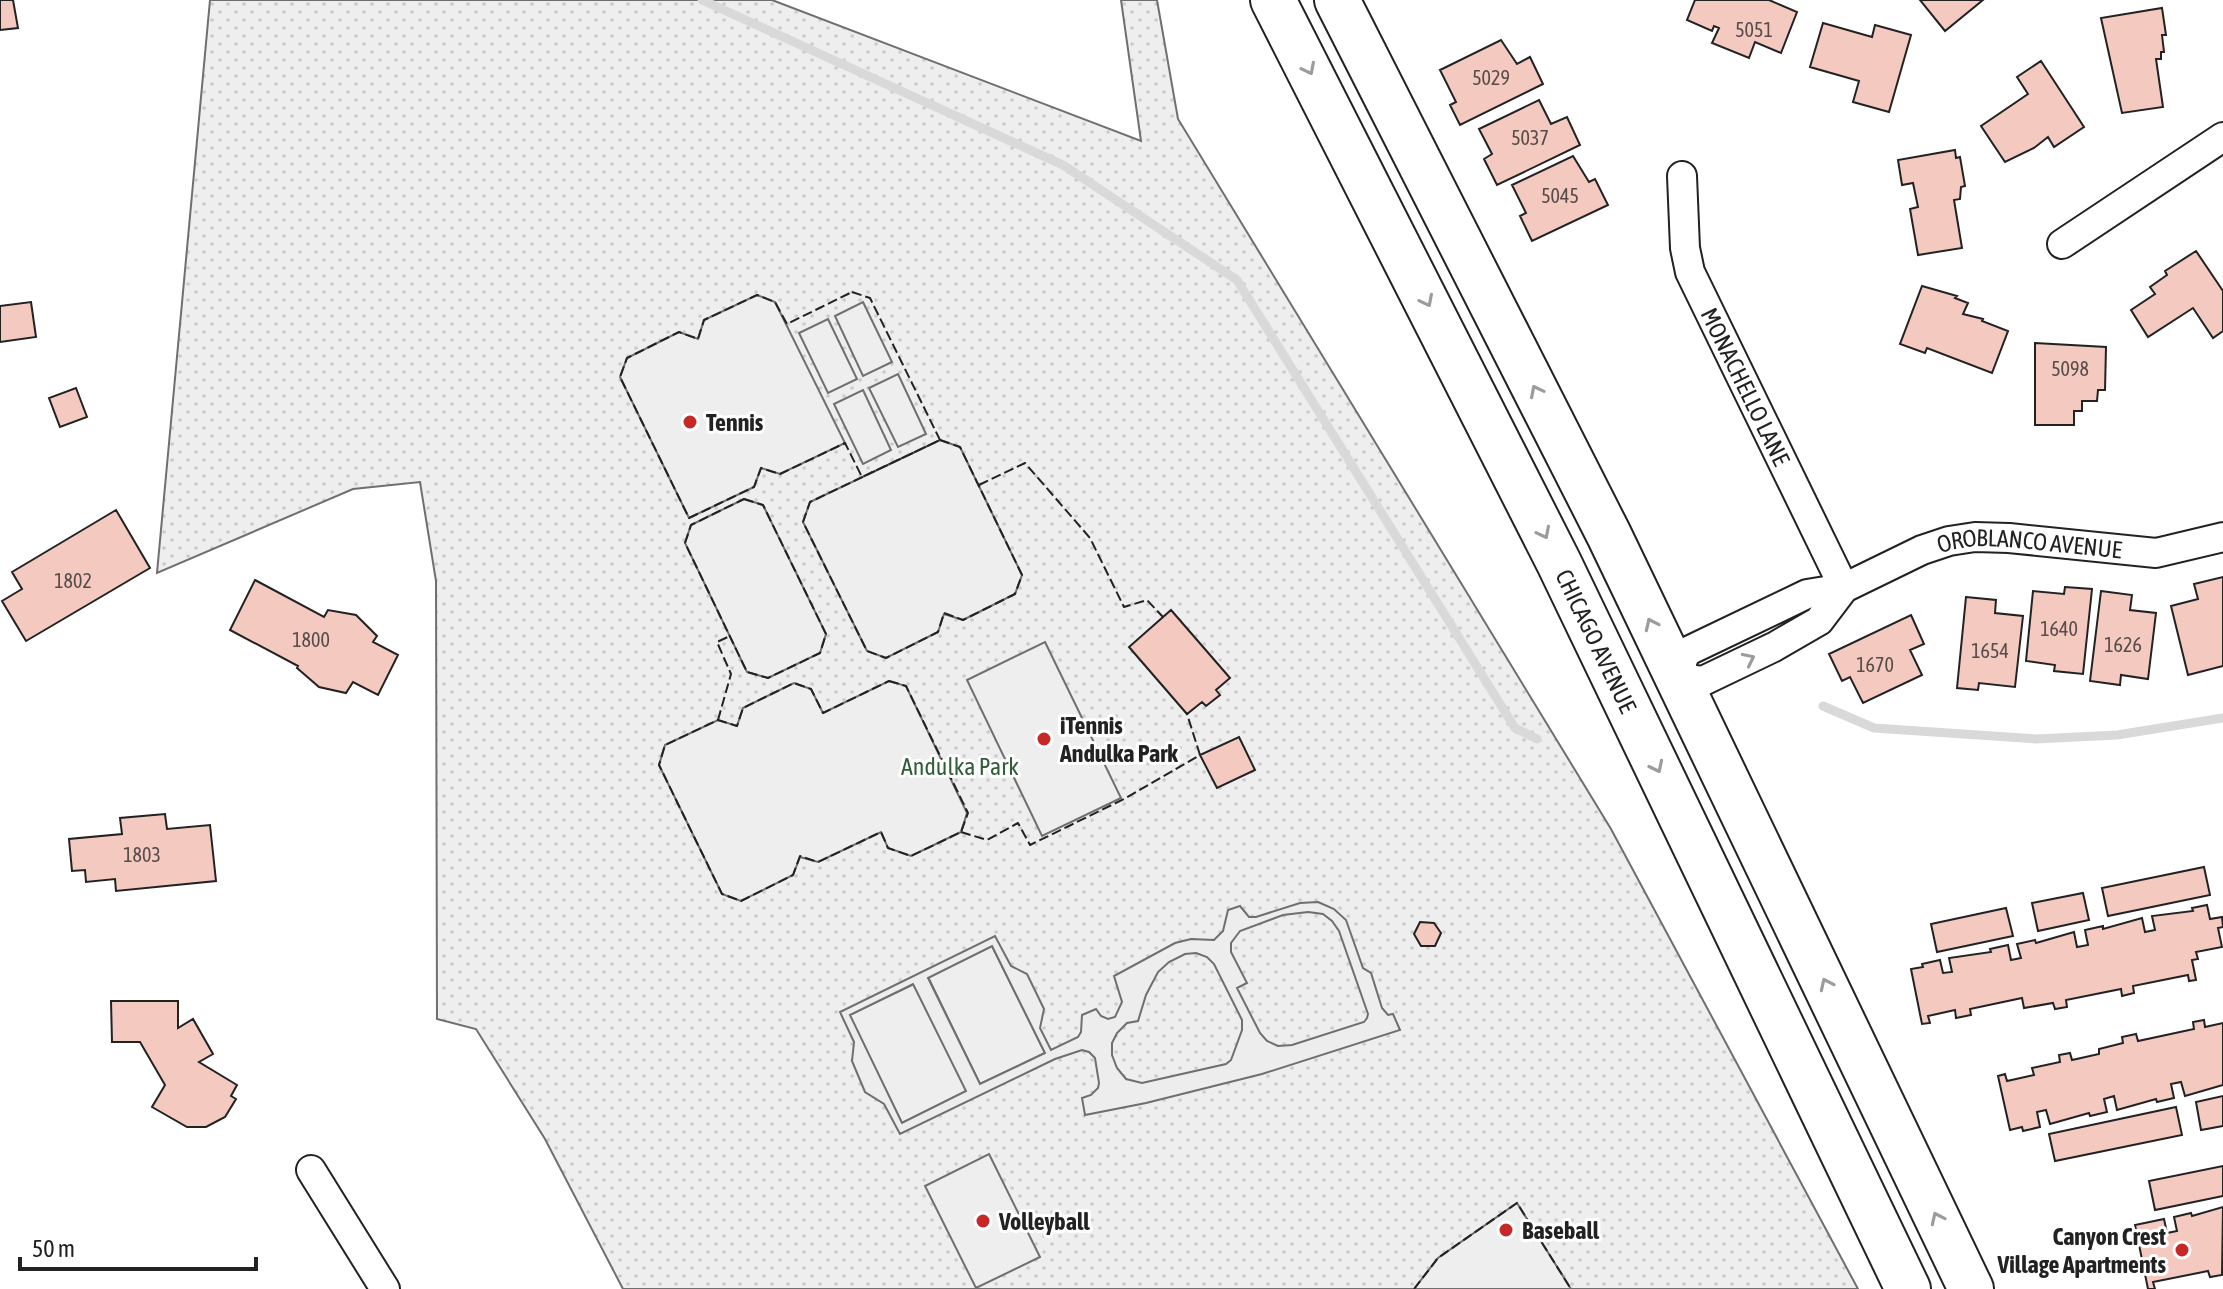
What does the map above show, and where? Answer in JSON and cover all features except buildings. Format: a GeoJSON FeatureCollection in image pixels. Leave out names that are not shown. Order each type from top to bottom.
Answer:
{"type":"FeatureCollection","features":[{"type":"Feature","properties":{"kind":"main road","name":"CHICAGO AVENUE"},"geometry":{"type":"LineString","coordinates":[[1273,0],[1559,563],[1908,1289]]}},
{"type":"Feature","properties":{"kind":"main road"},"geometry":{"type":"LineString","coordinates":[[1337,0],[1609,535],[1971,1289]]}},
{"type":"Feature","properties":{"kind":"street"},"geometry":{"type":"LineString","coordinates":[[2062,244],[2223,137]]}},
{"type":"Feature","properties":{"kind":"street","name":"MONACHELLO LANE"},"geometry":{"type":"LineString","coordinates":[[1682,176],[1685,248],[1690,272],[1844,588]]}},
{"type":"Feature","properties":{"kind":"street","name":"OROBLANCO AVENUE"},"geometry":{"type":"LineString","coordinates":[[1676,677],[1703,681],[1774,647],[1819,621],[1844,588],[1922,550],[1949,541],[1975,537],[2156,553],[2223,537]]}},
{"type":"Feature","properties":{"kind":"street"},"geometry":{"type":"LineString","coordinates":[[311,1170],[385,1289]]}},
{"type":"Feature","properties":{"kind":"green space","name":"Andulka Park"},"geometry":{"type":"Polygon","coordinates":[[[210,0],[772,0],[1141,141],[1121,0],[1157,0],[1178,119],[1611,829],[1858,1289],[623,1289],[545,1139],[476,1029],[437,1019],[436,581],[420,482],[353,489],[157,573],[210,0]]]}},
{"type":"Feature","properties":{"kind":"green space"},"geometry":{"type":"Polygon","coordinates":[[[757,295],[775,302],[845,443],[780,474],[761,468],[754,487],[689,518],[620,377],[627,358],[679,332],[698,339],[704,320],[757,295]]]}},
{"type":"Feature","properties":{"kind":"green space"},"geometry":{"type":"Polygon","coordinates":[[[863,302],[892,362],[863,376],[835,316],[863,302]]]}},
{"type":"Feature","properties":{"kind":"green space"},"geometry":{"type":"Polygon","coordinates":[[[828,319],[857,379],[828,393],[799,333],[828,319]]]}},
{"type":"Feature","properties":{"kind":"green space"},"geometry":{"type":"Polygon","coordinates":[[[898,374],[926,434],[898,447],[869,388],[898,374]]]}},
{"type":"Feature","properties":{"kind":"green space"},"geometry":{"type":"Polygon","coordinates":[[[863,390],[891,450],[863,464],[834,404],[863,390]]]}},
{"type":"Feature","properties":{"kind":"green space"},"geometry":{"type":"Polygon","coordinates":[[[940,440],[960,447],[1022,575],[1015,594],[963,620],[944,614],[938,632],[886,658],[867,651],[803,522],[810,502],[940,440]]]}},
{"type":"Feature","properties":{"kind":"green space","name":"Tennis"},"geometry":{"type":"Polygon","coordinates":[[[744,499],[763,505],[826,634],[820,653],[768,678],[747,672],[685,543],[691,525],[744,499]]]}},
{"type":"Feature","properties":{"kind":"green space","name":"iTennis Andulka Park"},"geometry":{"type":"Polygon","coordinates":[[[1045,642],[1121,798],[1042,836],[967,680],[1045,642]]]}},
{"type":"Feature","properties":{"kind":"green space"},"geometry":{"type":"Polygon","coordinates":[[[889,681],[906,686],[967,813],[961,832],[911,856],[888,848],[881,832],[818,862],[800,857],[793,875],[741,901],[722,894],[659,765],[665,745],[718,720],[737,726],[743,708],[794,683],[811,689],[823,713],[889,681]]]}},
{"type":"Feature","properties":{"kind":"green space"},"geometry":{"type":"Polygon","coordinates":[[[992,946],[1045,1053],[980,1084],[928,977],[992,946]]]}},
{"type":"Feature","properties":{"kind":"green space"},"geometry":{"type":"Polygon","coordinates":[[[914,984],[967,1091],[902,1123],[849,1015],[914,984]]]}},
{"type":"Feature","properties":{"kind":"green space","name":"Volleyball"},"geometry":{"type":"Polygon","coordinates":[[[989,1154],[1040,1257],[976,1288],[925,1186],[989,1154]]]}},
{"type":"Feature","properties":{"kind":"green space","name":"Baseball"},"geometry":{"type":"Polygon","coordinates":[[[1517,1203],[1571,1289],[1414,1289],[1438,1258],[1517,1203]]]}},
{"type":"Feature","properties":{"kind":"shaded area"},"geometry":{"type":"Polygon","coordinates":[[[1318,902],[1334,909],[1346,920],[1363,968],[1371,973],[1382,1008],[1388,1015],[1393,1014],[1400,1030],[1262,1074],[1085,1115],[1082,1098],[1091,1095],[1099,1083],[1095,1058],[1082,1050],[1055,1059],[900,1134],[884,1104],[865,1092],[852,1061],[854,1042],[840,1012],[995,936],[1011,966],[1027,974],[1044,1009],[1040,1028],[1051,1050],[1078,1037],[1082,1015],[1096,1009],[1108,1019],[1115,1017],[1122,1002],[1114,976],[1175,943],[1191,939],[1214,940],[1223,931],[1228,910],[1240,906],[1249,917],[1256,917],[1300,903],[1318,902]],[[1308,912],[1283,915],[1240,931],[1231,943],[1231,952],[1247,983],[1237,988],[1260,1033],[1278,1046],[1292,1045],[1364,1022],[1368,1014],[1339,931],[1332,921],[1323,914],[1308,912]],[[992,946],[928,978],[980,1084],[1045,1053],[992,946]],[[1196,953],[1185,954],[1158,972],[1146,995],[1138,1021],[1127,1023],[1112,1043],[1117,1068],[1126,1079],[1142,1083],[1226,1064],[1231,1060],[1242,1030],[1242,1020],[1214,964],[1196,953]],[[913,984],[850,1015],[902,1123],[966,1091],[913,984]]]}},
{"type":"Feature","properties":{"kind":"waterway"},"geometry":{"type":"LineString","coordinates":[[702,0],[1063,165],[1237,280],[1515,728],[1537,739]]}},
{"type":"Feature","properties":{"kind":"waterway"},"geometry":{"type":"LineString","coordinates":[[1823,706],[1874,728],[2036,739],[2117,735],[2223,718]]}},
{"type":"Feature","properties":{"kind":"fence"},"geometry":{"type":"LineString","coordinates":[[852,292],[870,298],[940,440],[862,477],[845,443],[780,474],[761,468],[754,487],[689,518],[620,377],[627,358],[679,332],[698,339],[704,320],[757,295],[775,302],[787,324],[852,292]]}},
{"type":"Feature","properties":{"kind":"fence"},"geometry":{"type":"LineString","coordinates":[[940,440],[960,447],[1022,575],[1015,594],[963,620],[944,613],[938,632],[886,658],[867,651],[803,522],[810,502],[940,440]]}},
{"type":"Feature","properties":{"kind":"fence"},"geometry":{"type":"LineString","coordinates":[[979,485],[1025,463],[1090,538],[1124,607],[1147,600],[1163,617]]}},
{"type":"Feature","properties":{"kind":"fence"},"geometry":{"type":"LineString","coordinates":[[744,499],[763,505],[826,634],[820,653],[768,678],[747,672],[685,543],[691,525],[744,499]]}},
{"type":"Feature","properties":{"kind":"fence"},"geometry":{"type":"LineString","coordinates":[[718,720],[731,674],[717,642],[730,636]]}},
{"type":"Feature","properties":{"kind":"fence"},"geometry":{"type":"LineString","coordinates":[[889,681],[906,686],[968,813],[961,832],[911,856],[888,848],[881,832],[818,862],[800,856],[793,875],[741,901],[722,894],[659,765],[665,745],[718,720],[737,726],[743,708],[794,683],[811,689],[823,713],[889,681]]}},
{"type":"Feature","properties":{"kind":"fence"},"geometry":{"type":"LineString","coordinates":[[961,832],[987,840],[1018,823],[1030,845],[1124,799],[1200,755],[1187,714]]}},
{"type":"Feature","properties":{"kind":"fence"},"geometry":{"type":"LineString","coordinates":[[1414,1289],[1438,1258],[1517,1203],[1571,1289]]}},
{"type":"Feature","properties":{"kind":"place","name":"Tennis"},"geometry":{"type":"Point","coordinates":[690,422]}},
{"type":"Feature","properties":{"kind":"place","name":"iTennis Andulka Park"},"geometry":{"type":"Point","coordinates":[1044,739]}},
{"type":"Feature","properties":{"kind":"place","name":"Volleyball"},"geometry":{"type":"Point","coordinates":[983,1221]}},
{"type":"Feature","properties":{"kind":"place","name":"Baseball"},"geometry":{"type":"Point","coordinates":[1506,1230]}},
{"type":"Feature","properties":{"kind":"place","name":"Canyon Crest Village Apartments"},"geometry":{"type":"Point","coordinates":[2182,1250]}}]}
